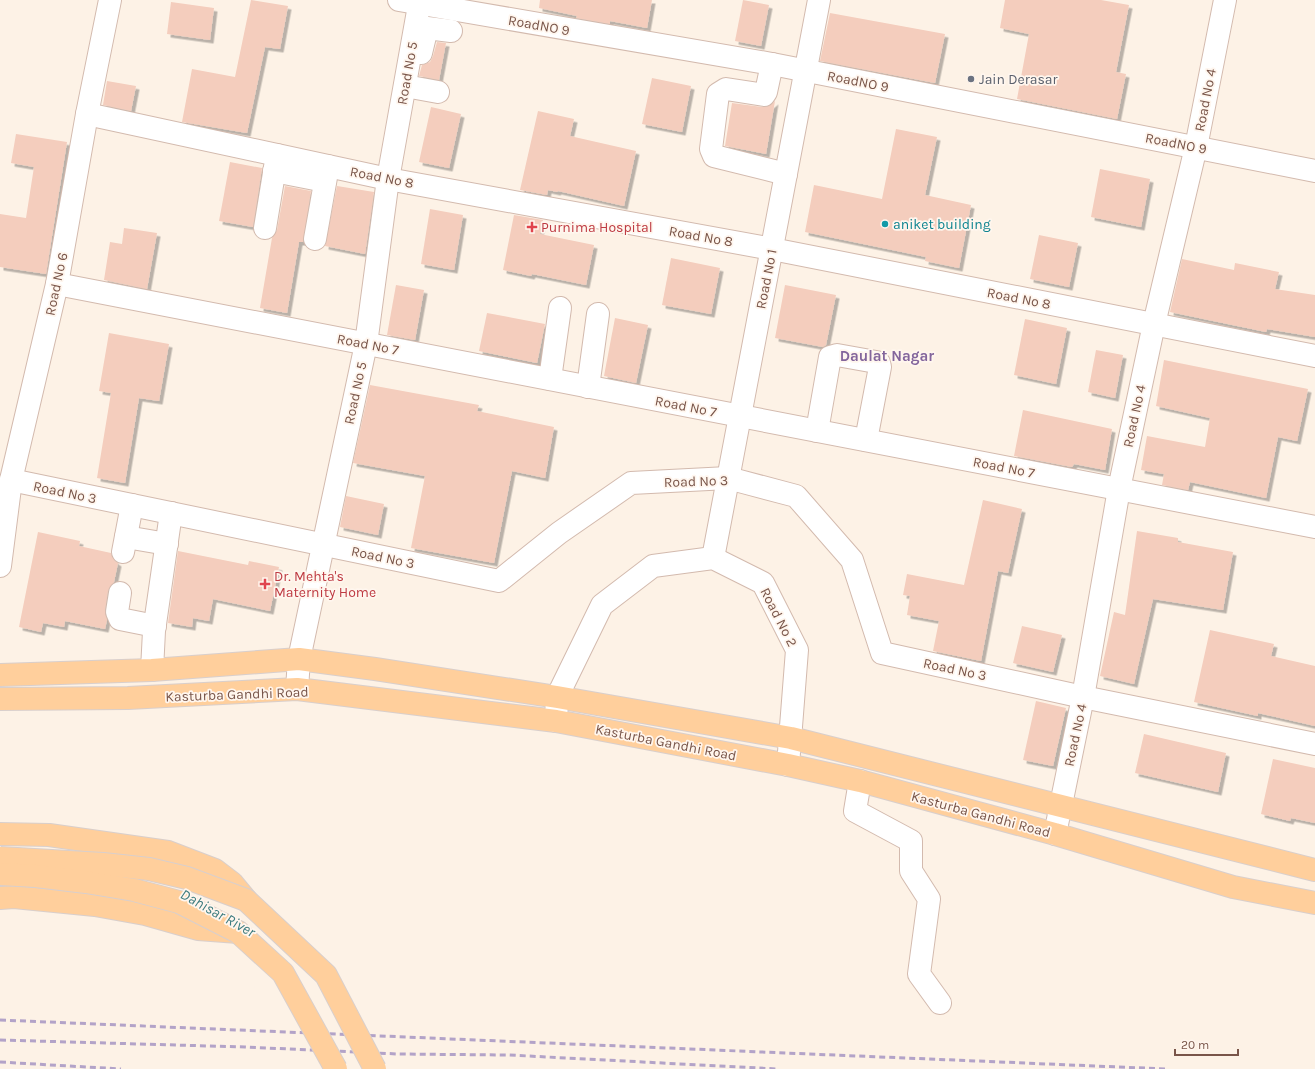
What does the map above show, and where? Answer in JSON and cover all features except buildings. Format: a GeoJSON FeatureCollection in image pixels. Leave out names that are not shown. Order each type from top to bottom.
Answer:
{"type":"FeatureCollection","features":[{"type":"Feature","properties":{"kind":"main road","name":"Kasturba Gandhi Road"},"geometry":{"type":"LineString","coordinates":[[0,675],[152,670],[299,659],[557,697],[791,738],[1315,870]]}},
{"type":"Feature","properties":{"kind":"main road"},"geometry":{"type":"LineString","coordinates":[[128,698],[130,670]]}},
{"type":"Feature","properties":{"kind":"main road","name":"Kasturba Gandhi Road"},"geometry":{"type":"LineString","coordinates":[[0,699],[128,698],[297,689],[556,721],[788,765],[860,781],[1055,834],[1233,887],[1315,903]]}},
{"type":"Feature","properties":{"kind":"main road"},"geometry":{"type":"LineString","coordinates":[[0,834],[49,835],[168,852],[215,870],[232,883],[246,900],[326,975],[375,1069]]}},
{"type":"Feature","properties":{"kind":"main road"},"geometry":{"type":"LineString","coordinates":[[0,858],[96,863],[148,868],[187,878],[246,900]]}},
{"type":"Feature","properties":{"kind":"main road"},"geometry":{"type":"LineString","coordinates":[[1254,891],[1264,858]]}},
{"type":"Feature","properties":{"kind":"main road"},"geometry":{"type":"LineString","coordinates":[[0,874],[79,881],[134,890],[179,902],[238,932],[283,973],[336,1069]]}},
{"type":"Feature","properties":{"kind":"main road"},"geometry":{"type":"LineString","coordinates":[[0,898],[14,897],[95,905],[145,914],[198,929],[238,932]]}},
{"type":"Feature","properties":{"kind":"street","name":"Road No 6"},"geometry":{"type":"LineString","coordinates":[[0,566],[11,480],[57,284],[87,114],[110,0]]}},
{"type":"Feature","properties":{"kind":"street","name":"Road No 1"},"geometry":{"type":"LineString","coordinates":[[713,558],[819,0]]}},
{"type":"Feature","properties":{"kind":"street","name":"Road No 4"},"geometry":{"type":"LineString","coordinates":[[1055,834],[1083,697],[1119,489],[1154,324],[1196,147],[1225,0]]}},
{"type":"Feature","properties":{"kind":"street","name":"RoadNO 9"},"geometry":{"type":"LineString","coordinates":[[434,15],[772,64],[1315,171]]}},
{"type":"Feature","properties":{"kind":"street","name":"Road No 5"},"geometry":{"type":"LineString","coordinates":[[297,689],[299,659],[366,344],[388,179],[413,68],[434,15]]}},
{"type":"Feature","properties":{"kind":"street"},"geometry":{"type":"LineString","coordinates":[[772,64],[764,95],[726,89],[718,94],[711,149],[714,156],[786,174]]}},
{"type":"Feature","properties":{"kind":"street"},"geometry":{"type":"LineString","coordinates":[[413,68],[438,92]]}},
{"type":"Feature","properties":{"kind":"street","name":"Road No 8"},"geometry":{"type":"LineString","coordinates":[[87,114],[276,163],[327,173],[388,179],[772,249],[1315,356]]}},
{"type":"Feature","properties":{"kind":"street"},"geometry":{"type":"LineString","coordinates":[[265,228],[276,163]]}},
{"type":"Feature","properties":{"kind":"street"},"geometry":{"type":"LineString","coordinates":[[315,239],[327,173]]}},
{"type":"Feature","properties":{"kind":"street","name":"Road No 7"},"geometry":{"type":"LineString","coordinates":[[57,284],[366,344],[589,382],[740,416],[818,425],[1119,489],[1315,527]]}},
{"type":"Feature","properties":{"kind":"street"},"geometry":{"type":"LineString","coordinates":[[551,375],[560,308]]}},
{"type":"Feature","properties":{"kind":"street"},"geometry":{"type":"LineString","coordinates":[[589,382],[598,314]]}},
{"type":"Feature","properties":{"kind":"street"},"geometry":{"type":"LineString","coordinates":[[818,425],[830,357],[837,355],[876,362],[880,363],[880,367],[867,436]]}},
{"type":"Feature","properties":{"kind":"street","name":"Road No 3"},"geometry":{"type":"LineString","coordinates":[[11,480],[499,581],[559,533],[631,483],[728,478],[796,496],[852,560],[882,653],[1083,697],[1315,744]]}},
{"type":"Feature","properties":{"kind":"street"},"geometry":{"type":"LineString","coordinates":[[132,505],[124,544],[167,544]]}},
{"type":"Feature","properties":{"kind":"street"},"geometry":{"type":"LineString","coordinates":[[152,670],[154,626],[171,513]]}},
{"type":"Feature","properties":{"kind":"street"},"geometry":{"type":"LineString","coordinates":[[556,721],[557,697],[602,606],[653,566],[713,558]]}},
{"type":"Feature","properties":{"kind":"street","name":"Road No 2"},"geometry":{"type":"LineString","coordinates":[[713,558],[763,583],[797,650],[788,765]]}},
{"type":"Feature","properties":{"kind":"street"},"geometry":{"type":"LineString","coordinates":[[120,593],[117,612],[120,619],[154,626]]}},
{"type":"Feature","properties":{"kind":"street"},"geometry":{"type":"LineString","coordinates":[[860,781],[855,811],[912,842],[911,871],[929,899],[919,974],[940,1003]]}},
{"type":"Feature","properties":{"kind":"pier"},"geometry":{"type":"Polygon","coordinates":[[[177,843],[269,881],[292,896],[362,1015],[363,1069],[308,1069],[294,1044],[254,986],[213,951],[152,932],[177,843]]]}},
{"type":"Feature","properties":{"kind":"railway"},"geometry":{"type":"LineString","coordinates":[[0,1020],[1167,1069]]}},
{"type":"Feature","properties":{"kind":"railway"},"geometry":{"type":"LineString","coordinates":[[0,1040],[245,1047],[398,1054],[509,1055],[777,1069]]}},
{"type":"Feature","properties":{"kind":"railway"},"geometry":{"type":"LineString","coordinates":[[0,1062],[121,1069]]}},
{"type":"Feature","properties":{"kind":"place","name":"Jain Derasar"},"geometry":{"type":"Point","coordinates":[971,79]}},
{"type":"Feature","properties":{"kind":"place","name":"aniket building"},"geometry":{"type":"Point","coordinates":[885,224]}},
{"type":"Feature","properties":{"kind":"place","name":"Purnima Hospital"},"geometry":{"type":"Point","coordinates":[532,227]}},
{"type":"Feature","properties":{"kind":"place","name":"Dr. Mehta's Maternity Home"},"geometry":{"type":"Point","coordinates":[265,584]}},
{"type":"Feature","properties":{"kind":"district","name":"Daulat Nagar"},"geometry":{"type":"Point","coordinates":[887,356]}},
{"type":"Feature","properties":{"kind":"water label","name":"Dahisar River"},"geometry":{"type":"Point","coordinates":[218,913]}}]}
